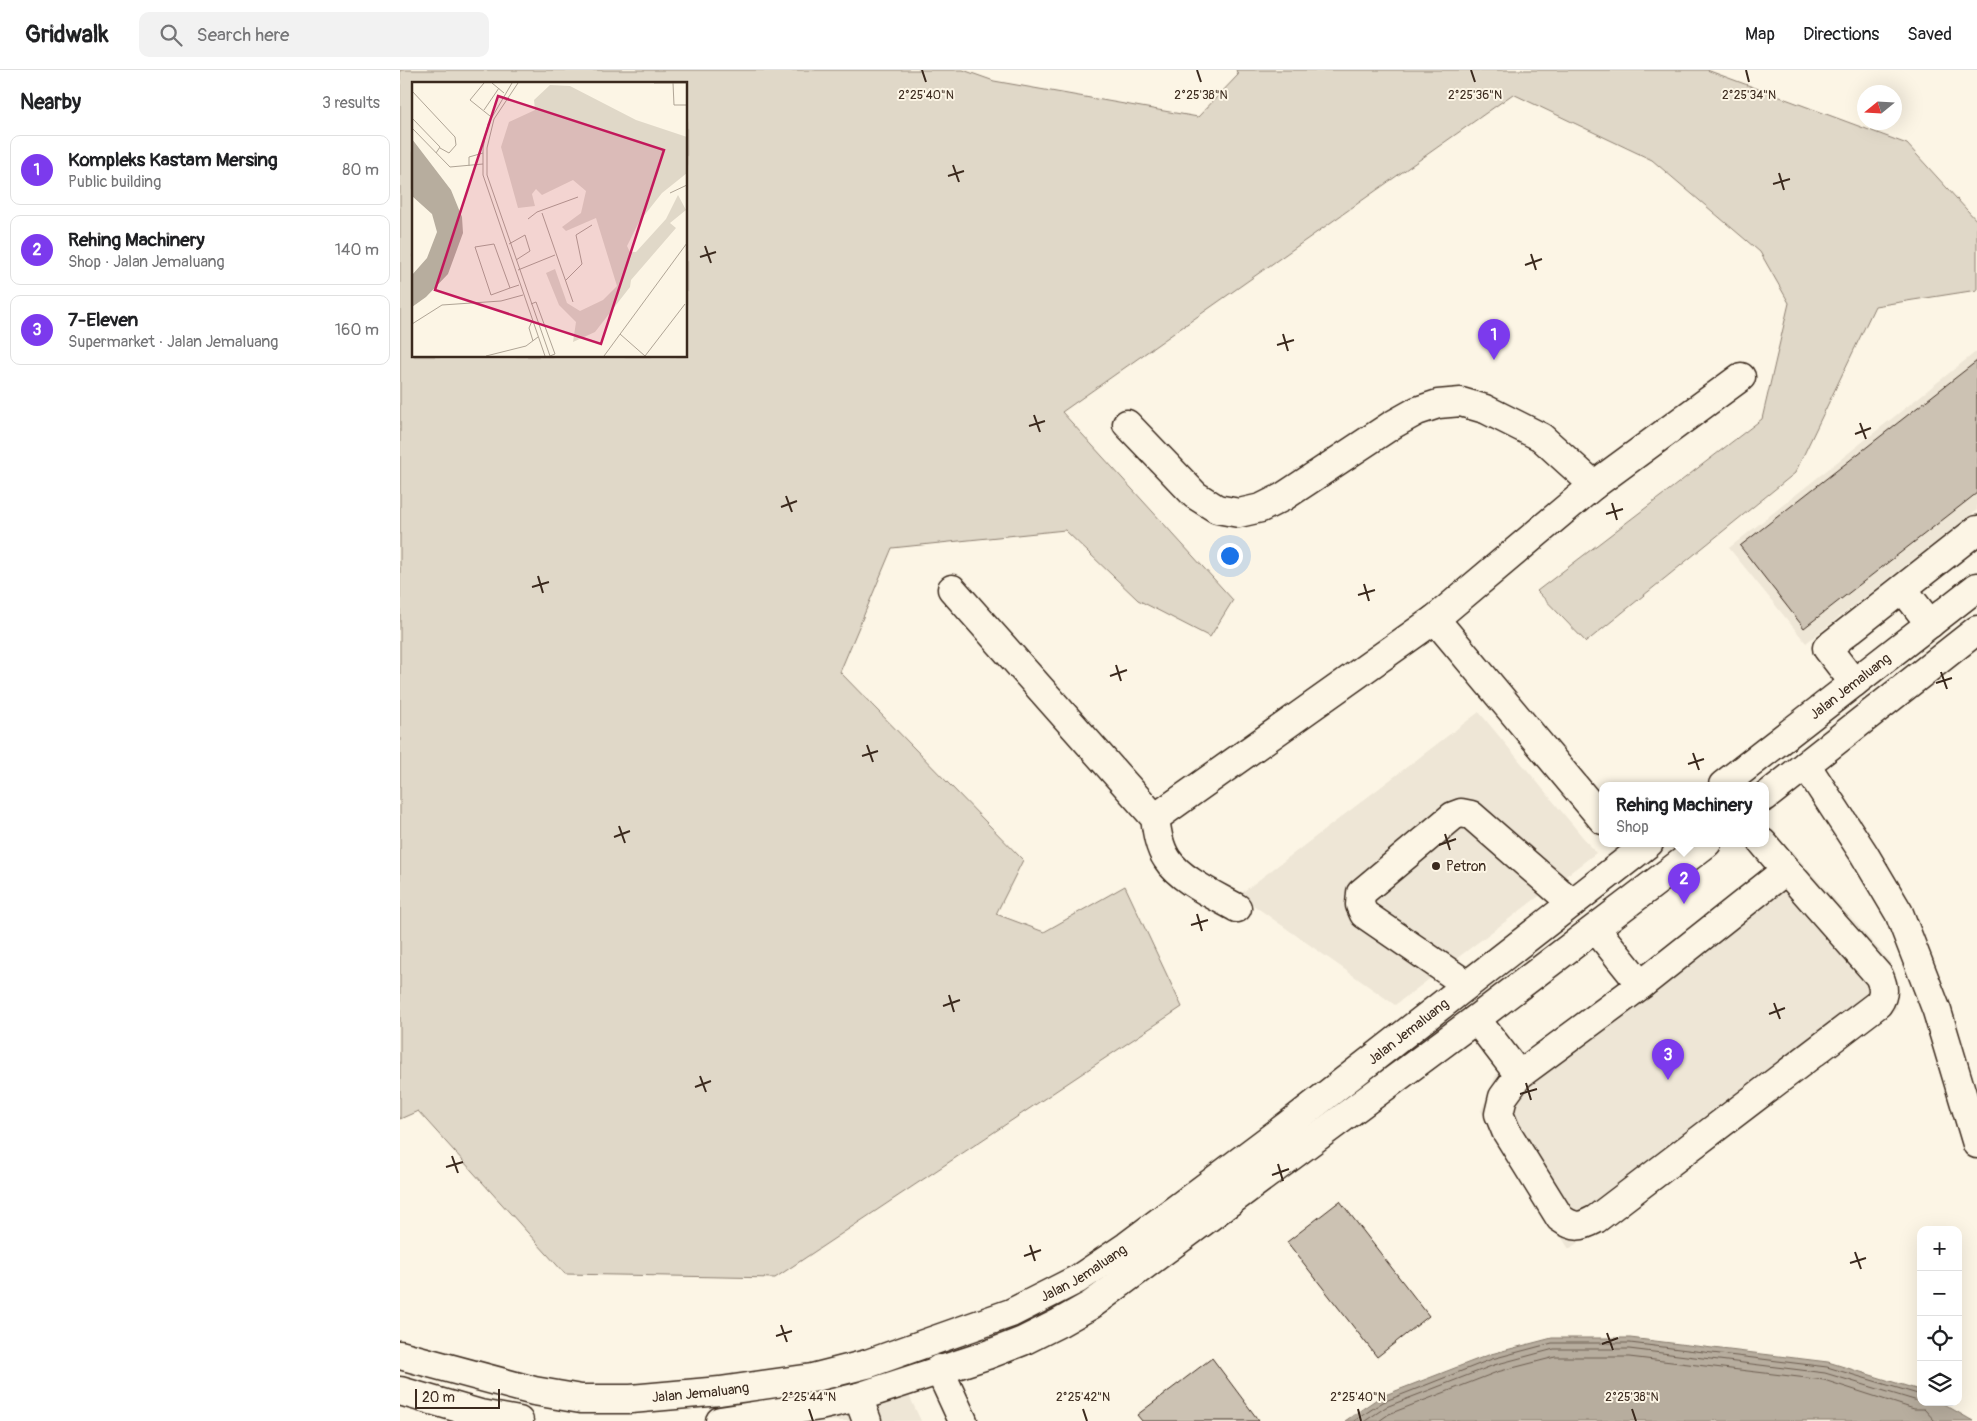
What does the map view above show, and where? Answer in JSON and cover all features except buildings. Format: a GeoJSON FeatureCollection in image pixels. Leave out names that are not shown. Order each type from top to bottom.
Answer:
{"type":"FeatureCollection","features":[{"type":"Feature","properties":{"kind":"main road"},"geometry":{"type":"LineString","coordinates":[[1155,818],[1435,619],[1594,485],[1741,377]]}},
{"type":"Feature","properties":{"kind":"main road"},"geometry":{"type":"LineString","coordinates":[[1127,424],[1195,495],[1217,509],[1239,513],[1261,508],[1283,497],[1392,425],[1417,411],[1438,404],[1461,402],[1485,409],[1541,436],[1594,485]]}},
{"type":"Feature","properties":{"kind":"main road"},"geometry":{"type":"LineString","coordinates":[[1854,683],[1827,648],[1977,530]]}},
{"type":"Feature","properties":{"kind":"main road","name":"Jalan Jemaluang"},"geometry":{"type":"LineString","coordinates":[[1727,782],[1977,588]]}},
{"type":"Feature","properties":{"kind":"main road"},"geometry":{"type":"LineString","coordinates":[[1902,589],[1930,624]]}},
{"type":"Feature","properties":{"kind":"main road"},"geometry":{"type":"LineString","coordinates":[[952,590],[1155,818],[1159,840],[1167,859],[1181,874],[1237,908]]}},
{"type":"Feature","properties":{"kind":"main road"},"geometry":{"type":"LineString","coordinates":[[1435,619],[1599,815]]}},
{"type":"Feature","properties":{"kind":"main road"},"geometry":{"type":"LineString","coordinates":[[1769,794],[1975,634]]}},
{"type":"Feature","properties":{"kind":"main road"},"geometry":{"type":"LineString","coordinates":[[1806,765],[1900,913],[1937,1011],[1977,1144]]}},
{"type":"Feature","properties":{"kind":"main road"},"geometry":{"type":"LineString","coordinates":[[1466,984],[1364,914],[1360,904],[1361,894],[1453,816],[1461,813],[1471,815],[1572,903]]}},
{"type":"Feature","properties":{"kind":"main road","name":"Jalan Jemaluang"},"geometry":{"type":"LineString","coordinates":[[400,1355],[534,1391],[581,1399],[631,1399],[720,1391],[812,1378],[867,1364],[1011,1312],[1078,1279],[1127,1246],[1288,1125],[1572,903],[1634,847]]}},
{"type":"Feature","properties":{"kind":"main road","name":"Jalan Jemaluang"},"geometry":{"type":"LineString","coordinates":[[720,1421],[820,1406],[862,1409],[938,1370],[987,1355],[1023,1340],[1091,1305],[1142,1269],[1476,1019],[1702,847]]}},
{"type":"Feature","properties":{"kind":"main road"},"geometry":{"type":"LineString","coordinates":[[1766,847],[1879,976],[1883,986],[1883,996],[1878,1004],[1697,1144],[1596,1219],[1583,1226],[1570,1226],[1560,1218],[1506,1131],[1500,1114],[1503,1096],[1519,1075],[1641,985],[1786,870]]}},
{"type":"Feature","properties":{"kind":"main road"},"geometry":{"type":"LineString","coordinates":[[1596,929],[1641,985]]}},
{"type":"Feature","properties":{"kind":"main road"},"geometry":{"type":"LineString","coordinates":[[1476,1019],[1519,1075]]}},
{"type":"Feature","properties":{"kind":"main road"},"geometry":{"type":"LineString","coordinates":[[938,1370],[963,1421]]}},
{"type":"Feature","properties":{"kind":"main road"},"geometry":{"type":"LineString","coordinates":[[400,1391],[480,1414],[519,1421]]}},
{"type":"Feature","properties":{"kind":"shaded area"},"geometry":{"type":"Polygon","coordinates":[[[400,70],[963,70],[994,81],[1198,117],[1238,75],[1236,70],[1707,70],[1857,126],[1857,130],[1869,130],[1907,144],[1977,221],[1977,290],[1875,306],[1795,473],[1586,642],[1537,591],[1762,419],[1789,303],[1760,252],[1652,160],[1513,94],[1062,412],[1233,600],[1210,637],[1138,600],[1065,530],[892,548],[840,672],[1023,860],[996,914],[1044,932],[1125,886],[1182,1007],[775,1278],[565,1274],[418,1111],[400,1119],[400,70]]]}},
{"type":"Feature","properties":{"kind":"shaded area"},"geometry":{"type":"Polygon","coordinates":[[[1977,351],[1977,510],[1806,643],[1729,548],[1977,351]]]}},
{"type":"Feature","properties":{"kind":"shaded area"},"geometry":{"type":"Polygon","coordinates":[[[1479,712],[1596,853],[1395,1005],[1239,895],[1479,712]]]}},
{"type":"Feature","properties":{"kind":"shaded area"},"geometry":{"type":"Polygon","coordinates":[[[1791,850],[1890,962],[1897,1008],[1569,1249],[1481,1111],[1496,1075],[1791,850]]]}},
{"type":"Feature","properties":{"kind":"shaded area"},"geometry":{"type":"Polygon","coordinates":[[[906,1389],[921,1421],[784,1421],[906,1389]]]}},
{"type":"Feature","properties":{"kind":"water"},"geometry":{"type":"Polygon","coordinates":[[[1552,1338],[1630,1338],[1828,1362],[1917,1389],[1917,1406],[1947,1406],[1973,1421],[1345,1421],[1380,1397],[1491,1354],[1552,1338]]]}},
{"type":"Feature","properties":{"kind":"place","name":"Kompleks Kastam Mersing"},"geometry":{"type":"Point","coordinates":[1494,360]}},
{"type":"Feature","properties":{"kind":"place","name":"Petron"},"geometry":{"type":"Point","coordinates":[1436,866]}},
{"type":"Feature","properties":{"kind":"place","name":"Rehing Machinery"},"geometry":{"type":"Point","coordinates":[1684,904]}},
{"type":"Feature","properties":{"kind":"place","name":"7-Eleven"},"geometry":{"type":"Point","coordinates":[1668,1080]}}]}
